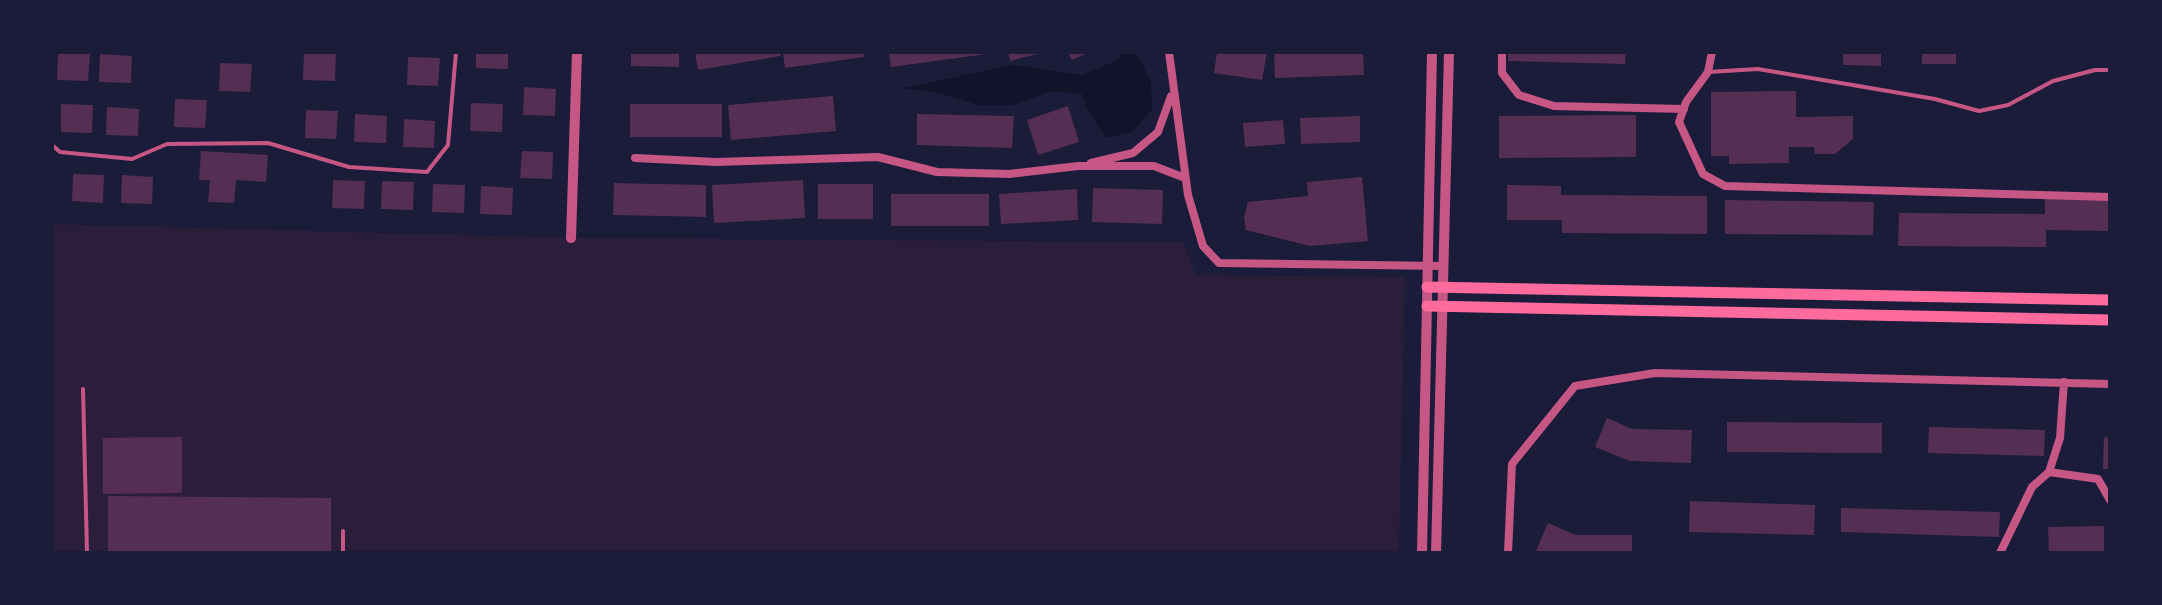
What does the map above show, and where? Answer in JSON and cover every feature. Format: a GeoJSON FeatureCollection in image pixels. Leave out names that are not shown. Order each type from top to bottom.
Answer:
{"type":"FeatureCollection","features":[{"type":"Feature","properties":{"kind":"main road"},"geometry":{"type":"LineString","coordinates":[[1427,287],[2110,300]]}},
{"type":"Feature","properties":{"kind":"main road"},"geometry":{"type":"LineString","coordinates":[[1427,306],[2110,320]]}},
{"type":"Feature","properties":{"kind":"street"},"geometry":{"type":"LineString","coordinates":[[571,238],[577,52]]}},
{"type":"Feature","properties":{"kind":"street"},"geometry":{"type":"LineString","coordinates":[[1169,52],[1185,178],[1203,246],[1219,263],[1443,266]]}},
{"type":"Feature","properties":{"kind":"street"},"geometry":{"type":"LineString","coordinates":[[1422,553],[1432,52]]}},
{"type":"Feature","properties":{"kind":"street"},"geometry":{"type":"LineString","coordinates":[[1436,553],[1449,52]]}},
{"type":"Feature","properties":{"kind":"street"},"geometry":{"type":"LineString","coordinates":[[1502,52],[1502,73],[1519,95],[1554,106],[1684,109]]}},
{"type":"Feature","properties":{"kind":"street"},"geometry":{"type":"LineString","coordinates":[[1712,52],[1708,72],[1679,122],[1703,174],[1725,186],[2110,197]]}},
{"type":"Feature","properties":{"kind":"street"},"geometry":{"type":"LineString","coordinates":[[1078,166],[1133,153],[1158,132],[1173,90]]}},
{"type":"Feature","properties":{"kind":"street"},"geometry":{"type":"LineString","coordinates":[[635,158],[716,162],[878,157],[937,172],[1009,174],[1078,166],[1154,166],[1185,178]]}},
{"type":"Feature","properties":{"kind":"street"},"geometry":{"type":"LineString","coordinates":[[1508,553],[1512,464],[1575,386],[1655,373],[2110,384]]}},
{"type":"Feature","properties":{"kind":"street"},"geometry":{"type":"LineString","coordinates":[[2000,553],[2032,487],[2049,472],[2060,438],[2064,382]]}},
{"type":"Feature","properties":{"kind":"street"},"geometry":{"type":"LineString","coordinates":[[2049,472],[2098,479],[2110,500]]}},
{"type":"Feature","properties":{"kind":"lane"},"geometry":{"type":"LineString","coordinates":[[52,145],[60,152],[132,159],[167,144],[268,143],[349,167],[427,172],[448,145],[456,52]]}},
{"type":"Feature","properties":{"kind":"lane"},"geometry":{"type":"LineString","coordinates":[[1708,72],[1758,69],[1935,99],[1979,111],[2008,105],[2053,81],[2095,70],[2110,70]]}},
{"type":"Feature","properties":{"kind":"lane"},"geometry":{"type":"LineString","coordinates":[[83,389],[87,553]]}},
{"type":"Feature","properties":{"kind":"lane"},"geometry":{"type":"LineString","coordinates":[[343,531],[343,553]]}},
{"type":"Feature","properties":{"kind":"shaded area"},"geometry":{"type":"Polygon","coordinates":[[[1122,52],[1134,52],[1139,57],[1151,83],[1152,109],[1132,132],[1107,138],[1088,111],[1081,93],[1049,92],[1013,105],[978,105],[940,93],[903,88],[1013,65],[1082,75],[1120,59],[1122,52]]]}},
{"type":"Feature","properties":{"kind":"shaded area"},"geometry":{"type":"Polygon","coordinates":[[[52,224],[571,238],[1182,242],[1196,275],[1405,277],[1399,553],[52,553],[52,224]]]}},
{"type":"Feature","properties":{"kind":"building"},"geometry":{"type":"Polygon","coordinates":[[[58,52],[90,54],[88,81],[57,80],[58,52]]]}},
{"type":"Feature","properties":{"kind":"building"},"geometry":{"type":"Polygon","coordinates":[[[304,52],[336,54],[335,81],[303,80],[304,52]]]}},
{"type":"Feature","properties":{"kind":"building"},"geometry":{"type":"Polygon","coordinates":[[[476,52],[508,52],[508,69],[476,68],[476,52]]]}},
{"type":"Feature","properties":{"kind":"building"},"geometry":{"type":"Polygon","coordinates":[[[631,52],[679,52],[679,67],[631,66],[631,52]]]}},
{"type":"Feature","properties":{"kind":"building"},"geometry":{"type":"Polygon","coordinates":[[[695,52],[781,52],[781,56],[698,70],[695,52]]]}},
{"type":"Feature","properties":{"kind":"building"},"geometry":{"type":"Polygon","coordinates":[[[783,52],[863,52],[864,57],[785,68],[783,52]]]}},
{"type":"Feature","properties":{"kind":"building"},"geometry":{"type":"Polygon","coordinates":[[[889,52],[986,52],[987,54],[891,67],[889,52]]]}},
{"type":"Feature","properties":{"kind":"building"},"geometry":{"type":"Polygon","coordinates":[[[1008,52],[1041,52],[1041,53],[1010,61],[1008,52]]]}},
{"type":"Feature","properties":{"kind":"building"},"geometry":{"type":"Polygon","coordinates":[[[1068,52],[1090,52],[1072,60],[1068,52]]]}},
{"type":"Feature","properties":{"kind":"building"},"geometry":{"type":"Polygon","coordinates":[[[1217,52],[1267,52],[1262,80],[1214,73],[1217,52]]]}},
{"type":"Feature","properties":{"kind":"building"},"geometry":{"type":"Polygon","coordinates":[[[1274,52],[1363,52],[1364,75],[1275,78],[1274,52]]]}},
{"type":"Feature","properties":{"kind":"building"},"geometry":{"type":"Polygon","coordinates":[[[1508,52],[1626,52],[1625,64],[1508,61],[1508,52]]]}},
{"type":"Feature","properties":{"kind":"building"},"geometry":{"type":"Polygon","coordinates":[[[1843,52],[1881,52],[1881,66],[1843,65],[1843,52]]]}},
{"type":"Feature","properties":{"kind":"building"},"geometry":{"type":"Polygon","coordinates":[[[1922,52],[1956,52],[1956,64],[1922,64],[1922,52]]]}},
{"type":"Feature","properties":{"kind":"building"},"geometry":{"type":"Polygon","coordinates":[[[100,54],[132,56],[131,83],[99,82],[100,54]]]}},
{"type":"Feature","properties":{"kind":"building"},"geometry":{"type":"Polygon","coordinates":[[[408,57],[440,58],[438,86],[407,85],[408,57]]]}},
{"type":"Feature","properties":{"kind":"building"},"geometry":{"type":"Polygon","coordinates":[[[220,63],[252,64],[250,92],[219,91],[220,63]]]}},
{"type":"Feature","properties":{"kind":"building"},"geometry":{"type":"Polygon","coordinates":[[[524,87],[556,89],[555,116],[523,115],[524,87]]]}},
{"type":"Feature","properties":{"kind":"building"},"geometry":{"type":"Polygon","coordinates":[[[1796,91],[1796,117],[1853,116],[1853,139],[1835,154],[1815,154],[1814,147],[1789,147],[1789,163],[1729,164],[1729,156],[1711,156],[1711,92],[1796,91]]]}},
{"type":"Feature","properties":{"kind":"building"},"geometry":{"type":"Polygon","coordinates":[[[833,96],[836,131],[731,140],[728,105],[833,96]]]}},
{"type":"Feature","properties":{"kind":"building"},"geometry":{"type":"Polygon","coordinates":[[[175,99],[207,100],[205,128],[174,127],[175,99]]]}},
{"type":"Feature","properties":{"kind":"building"},"geometry":{"type":"Polygon","coordinates":[[[471,103],[503,104],[502,132],[470,131],[471,103]]]}},
{"type":"Feature","properties":{"kind":"building"},"geometry":{"type":"Polygon","coordinates":[[[61,104],[93,105],[92,133],[61,132],[61,104]]]}},
{"type":"Feature","properties":{"kind":"building"},"geometry":{"type":"Polygon","coordinates":[[[630,104],[722,104],[722,137],[630,137],[630,104]]]}},
{"type":"Feature","properties":{"kind":"building"},"geometry":{"type":"Polygon","coordinates":[[[1068,106],[1079,142],[1038,155],[1027,120],[1068,106]]]}},
{"type":"Feature","properties":{"kind":"building"},"geometry":{"type":"Polygon","coordinates":[[[107,107],[139,109],[138,136],[106,135],[107,107]]]}},
{"type":"Feature","properties":{"kind":"building"},"geometry":{"type":"Polygon","coordinates":[[[306,110],[338,111],[336,139],[305,138],[306,110]]]}},
{"type":"Feature","properties":{"kind":"building"},"geometry":{"type":"Polygon","coordinates":[[[355,114],[387,116],[386,143],[354,142],[355,114]]]}},
{"type":"Feature","properties":{"kind":"building"},"geometry":{"type":"Polygon","coordinates":[[[917,114],[1014,116],[1012,148],[917,145],[917,114]]]}},
{"type":"Feature","properties":{"kind":"building"},"geometry":{"type":"Polygon","coordinates":[[[1636,115],[1636,157],[1499,158],[1499,116],[1636,115]]]}},
{"type":"Feature","properties":{"kind":"building"},"geometry":{"type":"Polygon","coordinates":[[[1360,116],[1360,142],[1301,144],[1300,118],[1360,116]]]}},
{"type":"Feature","properties":{"kind":"building"},"geometry":{"type":"Polygon","coordinates":[[[404,119],[435,121],[434,148],[403,147],[404,119]]]}},
{"type":"Feature","properties":{"kind":"building"},"geometry":{"type":"Polygon","coordinates":[[[1283,120],[1285,144],[1245,147],[1243,123],[1283,120]]]}},
{"type":"Feature","properties":{"kind":"building"},"geometry":{"type":"Polygon","coordinates":[[[201,151],[268,155],[266,182],[236,180],[234,203],[208,202],[210,180],[199,180],[201,151]]]}},
{"type":"Feature","properties":{"kind":"building"},"geometry":{"type":"Polygon","coordinates":[[[522,151],[553,152],[552,179],[520,178],[522,151]]]}},
{"type":"Feature","properties":{"kind":"building"},"geometry":{"type":"Polygon","coordinates":[[[73,174],[104,175],[103,203],[72,201],[73,174]]]}},
{"type":"Feature","properties":{"kind":"building"},"geometry":{"type":"Polygon","coordinates":[[[122,175],[153,177],[152,204],[121,203],[122,175]]]}},
{"type":"Feature","properties":{"kind":"building"},"geometry":{"type":"Polygon","coordinates":[[[1362,177],[1368,241],[1310,246],[1246,230],[1244,218],[1248,202],[1308,196],[1307,182],[1362,177]]]}},
{"type":"Feature","properties":{"kind":"building"},"geometry":{"type":"Polygon","coordinates":[[[333,180],[365,181],[364,209],[332,208],[333,180]]]}},
{"type":"Feature","properties":{"kind":"building"},"geometry":{"type":"Polygon","coordinates":[[[803,180],[805,218],[714,223],[712,185],[803,180]]]}},
{"type":"Feature","properties":{"kind":"building"},"geometry":{"type":"Polygon","coordinates":[[[382,181],[414,182],[413,210],[381,209],[382,181]]]}},
{"type":"Feature","properties":{"kind":"building"},"geometry":{"type":"Polygon","coordinates":[[[614,183],[706,185],[706,217],[613,215],[614,183]]]}},
{"type":"Feature","properties":{"kind":"building"},"geometry":{"type":"Polygon","coordinates":[[[433,184],[465,185],[464,213],[432,212],[433,184]]]}},
{"type":"Feature","properties":{"kind":"building"},"geometry":{"type":"Polygon","coordinates":[[[818,184],[873,184],[873,219],[818,219],[818,184]]]}},
{"type":"Feature","properties":{"kind":"building"},"geometry":{"type":"Polygon","coordinates":[[[1507,185],[1561,186],[1561,195],[1707,196],[1707,234],[1562,233],[1562,220],[1507,220],[1507,185]]]}},
{"type":"Feature","properties":{"kind":"building"},"geometry":{"type":"Polygon","coordinates":[[[481,186],[513,188],[512,215],[480,214],[481,186]]]}},
{"type":"Feature","properties":{"kind":"building"},"geometry":{"type":"Polygon","coordinates":[[[1093,188],[1163,190],[1162,224],[1092,222],[1093,188]]]}},
{"type":"Feature","properties":{"kind":"building"},"geometry":{"type":"Polygon","coordinates":[[[1077,189],[1078,220],[1001,224],[999,194],[1077,189]]]}},
{"type":"Feature","properties":{"kind":"building"},"geometry":{"type":"Polygon","coordinates":[[[891,194],[989,194],[989,226],[891,226],[891,194]]]}},
{"type":"Feature","properties":{"kind":"building"},"geometry":{"type":"Polygon","coordinates":[[[2045,199],[2110,199],[2110,231],[2046,230],[2046,247],[1898,246],[1899,213],[2045,214],[2045,199]]]}},
{"type":"Feature","properties":{"kind":"building"},"geometry":{"type":"Polygon","coordinates":[[[1725,200],[1874,202],[1873,235],[1725,234],[1725,200]]]}},
{"type":"Feature","properties":{"kind":"building"},"geometry":{"type":"Polygon","coordinates":[[[1607,418],[1632,429],[1692,430],[1691,463],[1630,461],[1595,447],[1607,418]]]}},
{"type":"Feature","properties":{"kind":"building"},"geometry":{"type":"Polygon","coordinates":[[[1727,422],[1882,423],[1882,453],[1727,452],[1727,422]]]}},
{"type":"Feature","properties":{"kind":"building"},"geometry":{"type":"Polygon","coordinates":[[[1929,427],[2045,430],[2044,456],[1928,453],[1929,427]]]}},
{"type":"Feature","properties":{"kind":"building"},"geometry":{"type":"Polygon","coordinates":[[[182,437],[182,493],[103,494],[103,438],[182,437]]]}},
{"type":"Feature","properties":{"kind":"building"},"geometry":{"type":"Polygon","coordinates":[[[2104,437],[2110,438],[2110,469],[2103,469],[2104,437]]]}},
{"type":"Feature","properties":{"kind":"building"},"geometry":{"type":"Polygon","coordinates":[[[108,496],[331,498],[331,553],[108,553],[108,496]]]}},
{"type":"Feature","properties":{"kind":"building"},"geometry":{"type":"Polygon","coordinates":[[[1690,501],[1815,505],[1814,535],[1689,532],[1690,501]]]}},
{"type":"Feature","properties":{"kind":"building"},"geometry":{"type":"Polygon","coordinates":[[[1841,508],[2000,512],[1999,537],[1841,532],[1841,508]]]}},
{"type":"Feature","properties":{"kind":"building"},"geometry":{"type":"Polygon","coordinates":[[[1548,523],[1576,535],[1632,535],[1632,553],[1535,553],[1548,523]]]}},
{"type":"Feature","properties":{"kind":"building"},"geometry":{"type":"Polygon","coordinates":[[[2104,526],[2104,553],[2049,553],[2048,527],[2104,526]]]}}]}
